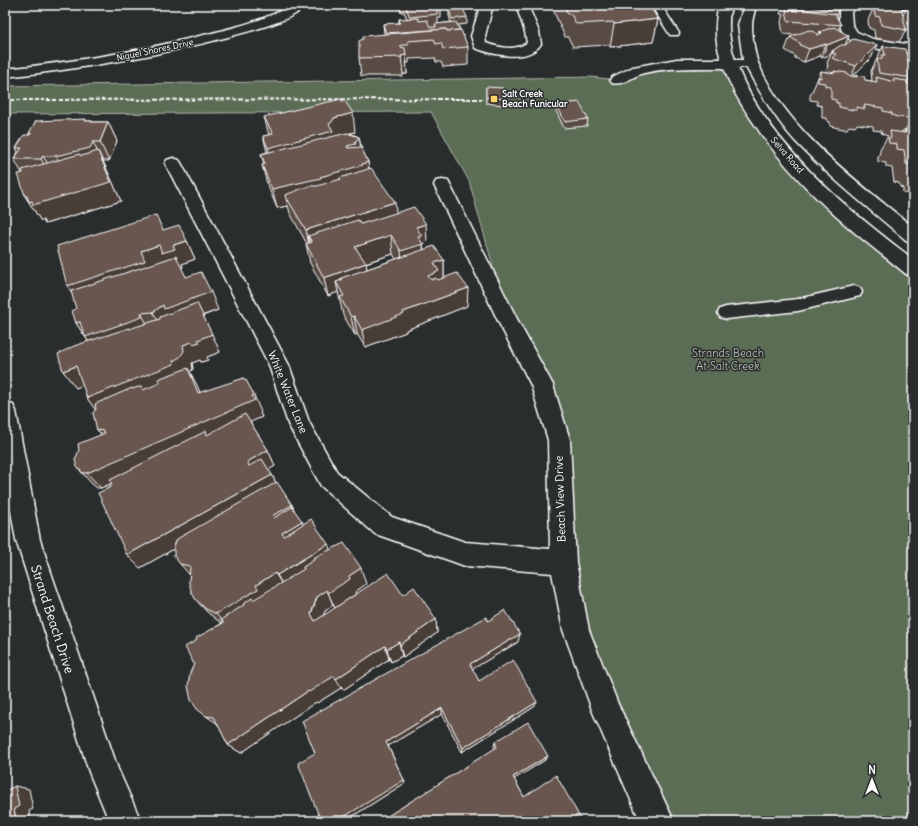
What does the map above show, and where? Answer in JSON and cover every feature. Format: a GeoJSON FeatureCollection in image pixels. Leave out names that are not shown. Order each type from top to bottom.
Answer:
{"type":"FeatureCollection","features":[{"type":"Feature","properties":{"kind":"street","name":"Niguel Shores Drive"},"geometry":{"type":"LineString","coordinates":[[5,73],[140,55],[253,26],[288,12],[300,5]]}},
{"type":"Feature","properties":{"kind":"street"},"geometry":{"type":"LineString","coordinates":[[487,5],[478,36],[480,45],[494,51],[511,52],[527,50],[534,44],[532,32],[522,5]]}},
{"type":"Feature","properties":{"kind":"street","name":"Selva Road"},"geometry":{"type":"LineString","coordinates":[[725,5],[722,20],[723,44],[728,63],[743,95],[764,128],[785,154],[853,221],[913,268]]}},
{"type":"Feature","properties":{"kind":"street","name":"Selva Road"},"geometry":{"type":"LineString","coordinates":[[750,5],[745,25],[751,64],[771,100],[800,137],[843,178],[913,237]]}},
{"type":"Feature","properties":{"kind":"street"},"geometry":{"type":"LineString","coordinates":[[853,5],[845,11],[846,26],[853,36],[877,44],[913,49]]}},
{"type":"Feature","properties":{"kind":"street"},"geometry":{"type":"LineString","coordinates":[[617,80],[638,70],[677,64],[751,64]]}},
{"type":"Feature","properties":{"kind":"street","name":"White Water Lane"},"geometry":{"type":"LineString","coordinates":[[173,163],[279,365],[299,424],[329,479],[384,526],[465,554],[562,562]]}},
{"type":"Feature","properties":{"kind":"street","name":"Beach View Drive"},"geometry":{"type":"LineString","coordinates":[[442,185],[509,323],[542,385],[558,440],[562,562],[576,630],[606,710],[648,803],[658,821]]}},
{"type":"Feature","properties":{"kind":"street","name":"Strand Beach Drive"},"geometry":{"type":"LineString","coordinates":[[5,411],[28,540],[104,772],[125,821]]}},
{"type":"Feature","properties":{"kind":"lane"},"geometry":{"type":"LineString","coordinates":[[656,5],[674,33]]}},
{"type":"Feature","properties":{"kind":"lane"},"geometry":{"type":"LineString","coordinates":[[900,5],[913,7]]}},
{"type":"Feature","properties":{"kind":"lane"},"geometry":{"type":"LineString","coordinates":[[726,313],[798,306],[854,292]]}},
{"type":"Feature","properties":{"kind":"green space","name":"Strands Beach At Salt Creek"},"geometry":{"type":"Polygon","coordinates":[[[728,63],[785,154],[913,269],[913,821],[658,821],[576,630],[559,440],[509,323],[469,181],[431,112],[5,114],[5,86],[591,77],[617,80],[638,70],[728,63]]]}},
{"type":"Feature","properties":{"kind":"building"},"geometry":{"type":"Polygon","coordinates":[[[405,5],[441,5],[435,6],[438,14],[410,17],[405,5]]]}},
{"type":"Feature","properties":{"kind":"building"},"geometry":{"type":"Polygon","coordinates":[[[563,5],[649,5],[658,19],[614,24],[613,22],[576,24],[571,14],[568,14],[563,5]]]}},
{"type":"Feature","properties":{"kind":"building"},"geometry":{"type":"Polygon","coordinates":[[[802,5],[838,5],[838,11],[802,5]]]}},
{"type":"Feature","properties":{"kind":"building"},"geometry":{"type":"Polygon","coordinates":[[[876,5],[901,6],[906,30],[881,25],[880,17],[875,16],[874,8],[877,8],[876,5]]]}},
{"type":"Feature","properties":{"kind":"building"},"geometry":{"type":"Polygon","coordinates":[[[908,5],[913,6],[913,17],[910,17],[908,5]]]}},
{"type":"Feature","properties":{"kind":"building"},"geometry":{"type":"Polygon","coordinates":[[[463,9],[467,17],[452,19],[449,10],[463,9]]]}},
{"type":"Feature","properties":{"kind":"building"},"geometry":{"type":"Polygon","coordinates":[[[798,9],[835,14],[841,25],[788,21],[786,10],[798,11],[798,9]]]}},
{"type":"Feature","properties":{"kind":"building"},"geometry":{"type":"Polygon","coordinates":[[[418,18],[419,21],[427,20],[430,27],[436,27],[435,24],[456,22],[460,30],[447,31],[446,29],[386,33],[383,24],[400,23],[399,19],[418,18]]]}},
{"type":"Feature","properties":{"kind":"building"},"geometry":{"type":"Polygon","coordinates":[[[834,27],[849,36],[827,45],[809,49],[800,45],[801,44],[790,37],[809,30],[817,35],[822,33],[819,32],[834,27]]]}},
{"type":"Feature","properties":{"kind":"building"},"geometry":{"type":"Polygon","coordinates":[[[446,29],[447,31],[461,30],[468,47],[443,49],[441,43],[436,44],[434,39],[408,41],[408,45],[401,45],[401,47],[405,48],[406,55],[401,56],[402,57],[359,57],[359,41],[363,39],[363,36],[446,29]]]}},
{"type":"Feature","properties":{"kind":"building"},"geometry":{"type":"Polygon","coordinates":[[[853,39],[877,45],[856,66],[832,58],[836,54],[832,53],[834,51],[832,51],[841,45],[845,45],[853,39]]]}},
{"type":"Feature","properties":{"kind":"building"},"geometry":{"type":"Polygon","coordinates":[[[883,46],[905,49],[908,61],[910,61],[910,77],[879,73],[877,59],[882,58],[882,55],[885,55],[883,46]]]}},
{"type":"Feature","properties":{"kind":"building"},"geometry":{"type":"Polygon","coordinates":[[[821,71],[847,73],[847,75],[857,77],[857,75],[864,76],[865,80],[877,82],[876,77],[894,82],[893,79],[907,81],[907,84],[913,84],[913,111],[912,114],[909,114],[910,118],[897,117],[892,115],[892,113],[883,111],[883,108],[864,105],[865,109],[857,107],[857,110],[839,107],[839,103],[836,103],[836,100],[831,99],[831,87],[825,86],[825,83],[818,82],[818,77],[821,78],[821,71]]]}},
{"type":"Feature","properties":{"kind":"building"},"geometry":{"type":"Polygon","coordinates":[[[486,87],[503,88],[504,99],[486,97],[486,87]]]}},
{"type":"Feature","properties":{"kind":"building"},"geometry":{"type":"Polygon","coordinates":[[[341,99],[343,102],[345,101],[353,113],[334,118],[329,124],[333,131],[268,148],[263,136],[273,134],[264,117],[341,99]]]}},
{"type":"Feature","properties":{"kind":"building"},"geometry":{"type":"Polygon","coordinates":[[[579,102],[588,119],[565,122],[557,105],[579,102]]]}},
{"type":"Feature","properties":{"kind":"building"},"geometry":{"type":"Polygon","coordinates":[[[86,119],[85,121],[92,121],[91,122],[108,122],[100,142],[93,142],[90,148],[56,156],[43,156],[41,159],[14,159],[22,148],[16,148],[24,135],[30,135],[31,133],[29,133],[36,121],[86,119]]]}},
{"type":"Feature","properties":{"kind":"building"},"geometry":{"type":"Polygon","coordinates":[[[905,130],[913,131],[913,169],[911,169],[911,164],[906,164],[904,150],[897,149],[897,144],[889,143],[888,138],[891,138],[890,131],[906,133],[905,130]]]}},
{"type":"Feature","properties":{"kind":"building"},"geometry":{"type":"Polygon","coordinates":[[[347,133],[359,137],[355,142],[356,144],[347,146],[348,148],[361,147],[368,162],[362,164],[363,165],[320,177],[321,178],[272,189],[262,165],[265,164],[261,154],[347,133]]]}},
{"type":"Feature","properties":{"kind":"building"},"geometry":{"type":"Polygon","coordinates":[[[98,151],[111,182],[33,205],[32,201],[29,202],[27,196],[25,196],[18,174],[23,173],[22,170],[80,154],[81,156],[98,151]]]}},
{"type":"Feature","properties":{"kind":"building"},"geometry":{"type":"Polygon","coordinates":[[[371,168],[395,202],[306,230],[285,195],[309,186],[317,186],[341,179],[340,178],[371,168]]]}},
{"type":"Feature","properties":{"kind":"building"},"geometry":{"type":"Polygon","coordinates":[[[414,207],[426,224],[416,227],[422,236],[418,237],[423,244],[401,251],[391,235],[355,247],[366,263],[324,278],[306,244],[312,242],[308,236],[358,220],[361,224],[414,207]]]}},
{"type":"Feature","properties":{"kind":"building"},"geometry":{"type":"Polygon","coordinates":[[[156,215],[163,230],[179,225],[187,241],[173,245],[175,249],[162,253],[159,245],[141,251],[145,261],[67,286],[57,246],[156,215]]]}},
{"type":"Feature","properties":{"kind":"building"},"geometry":{"type":"Polygon","coordinates":[[[434,246],[444,260],[434,263],[439,271],[428,276],[431,280],[436,278],[438,280],[457,273],[468,288],[403,312],[404,314],[362,330],[354,316],[351,317],[340,297],[344,296],[336,282],[342,280],[341,278],[434,246]]]}},
{"type":"Feature","properties":{"kind":"building"},"geometry":{"type":"Polygon","coordinates":[[[176,256],[186,277],[201,272],[211,292],[164,309],[163,305],[153,312],[141,313],[142,317],[85,337],[80,322],[76,323],[72,311],[76,309],[71,291],[176,256]]]}},
{"type":"Feature","properties":{"kind":"building"},"geometry":{"type":"Polygon","coordinates":[[[197,303],[212,334],[198,340],[200,342],[193,344],[192,342],[183,345],[184,351],[180,357],[173,361],[174,364],[87,398],[76,366],[63,371],[58,354],[74,346],[160,319],[160,317],[197,303]]]}},
{"type":"Feature","properties":{"kind":"building"},"geometry":{"type":"Polygon","coordinates":[[[188,368],[198,393],[244,378],[254,395],[252,396],[255,400],[87,473],[83,473],[77,467],[75,460],[79,450],[78,444],[105,433],[104,431],[97,430],[93,413],[96,409],[95,404],[132,388],[142,386],[143,390],[160,383],[158,379],[188,368]]]}},
{"type":"Feature","properties":{"kind":"building"},"geometry":{"type":"Polygon","coordinates":[[[245,414],[268,450],[247,462],[249,466],[262,459],[272,475],[127,555],[98,493],[111,487],[110,485],[112,484],[110,480],[206,431],[207,435],[245,414]]]}},
{"type":"Feature","properties":{"kind":"building"},"geometry":{"type":"Polygon","coordinates":[[[277,482],[292,505],[272,516],[274,518],[292,507],[302,521],[282,533],[284,536],[311,519],[328,544],[277,575],[275,573],[256,585],[258,589],[216,614],[206,609],[196,600],[192,593],[189,583],[190,566],[180,564],[174,556],[174,546],[177,539],[277,482]]]}},
{"type":"Feature","properties":{"kind":"building"},"geometry":{"type":"Polygon","coordinates":[[[344,543],[361,568],[349,576],[350,579],[328,593],[327,590],[317,597],[311,614],[315,621],[388,573],[403,595],[414,587],[436,619],[400,645],[399,642],[387,649],[385,646],[336,679],[334,676],[309,692],[308,691],[228,745],[214,717],[206,716],[197,709],[191,700],[188,686],[190,673],[194,664],[185,647],[197,640],[196,638],[223,623],[222,619],[252,598],[253,600],[304,569],[303,567],[314,560],[313,558],[344,543]]]}},
{"type":"Feature","properties":{"kind":"building"},"geometry":{"type":"Polygon","coordinates":[[[505,610],[520,634],[470,664],[479,681],[513,660],[537,702],[463,748],[442,708],[386,742],[404,780],[337,821],[321,821],[298,763],[315,753],[302,721],[486,617],[488,621],[505,610]]]}},
{"type":"Feature","properties":{"kind":"building"},"geometry":{"type":"Polygon","coordinates":[[[528,722],[548,756],[513,777],[524,797],[556,775],[582,821],[380,821],[497,747],[495,742],[528,722]]]}},
{"type":"Feature","properties":{"kind":"building"},"geometry":{"type":"Polygon","coordinates":[[[15,786],[19,806],[14,809],[16,821],[5,821],[5,791],[15,786]]]}},
{"type":"Feature","properties":{"kind":"railway"},"geometry":{"type":"LineString","coordinates":[[5,100],[494,99]]}},
{"type":"Feature","properties":{"kind":"place","name":"Salt Creek Beach Funicular"},"geometry":{"type":"Point","coordinates":[494,99]}}]}
